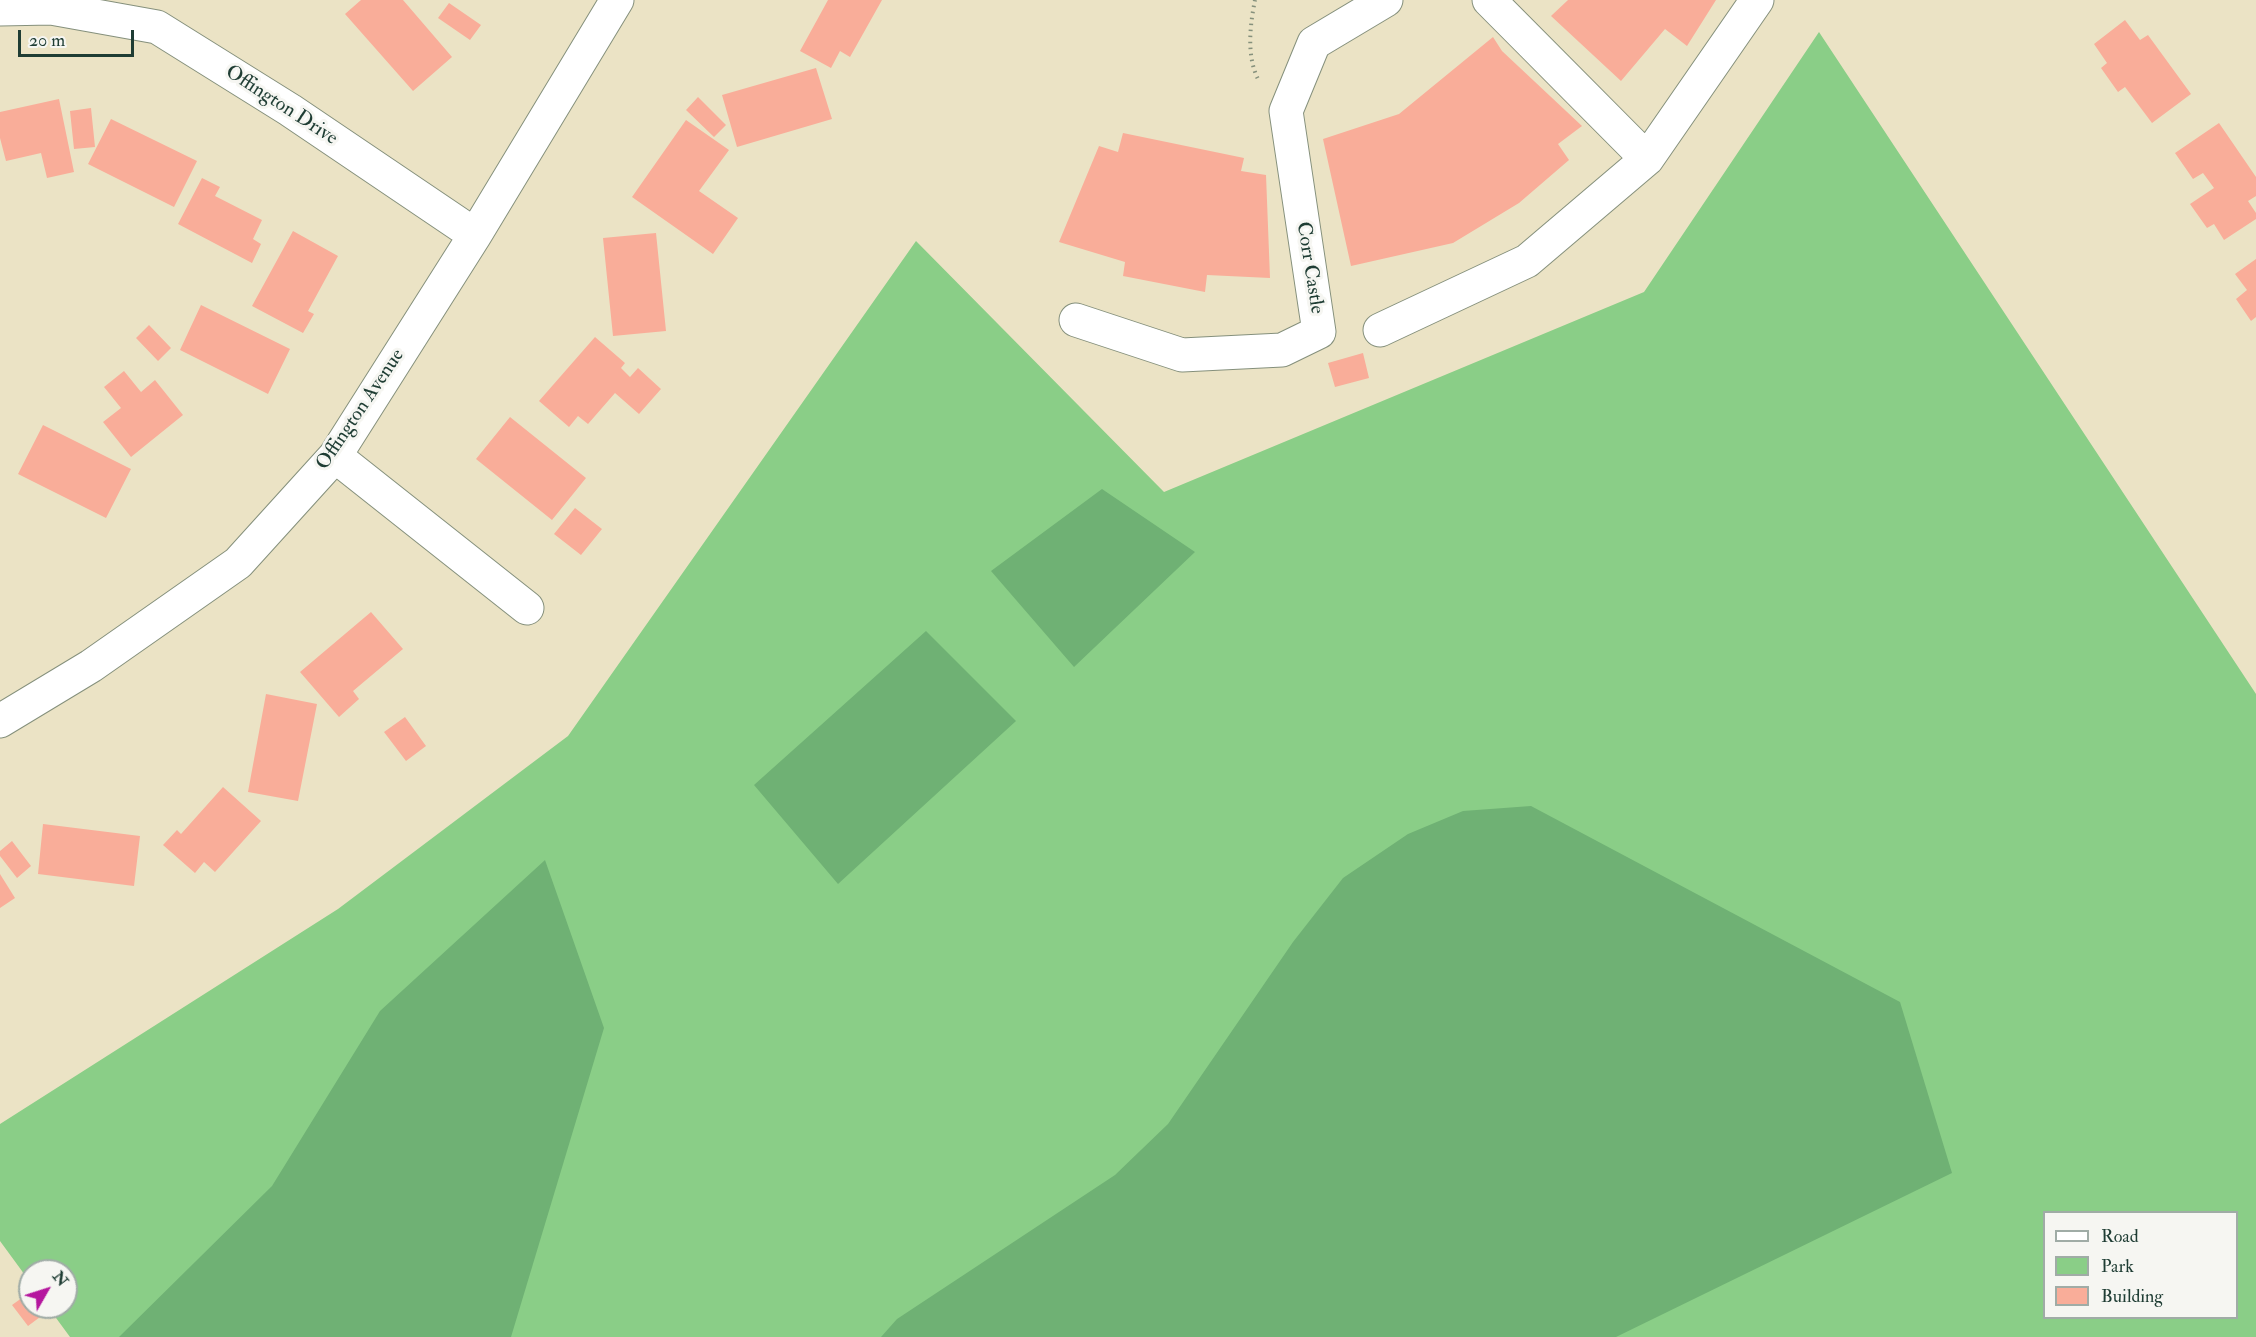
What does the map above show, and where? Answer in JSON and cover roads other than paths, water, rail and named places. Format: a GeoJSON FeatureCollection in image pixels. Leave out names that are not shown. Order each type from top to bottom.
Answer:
{"type":"FeatureCollection","features":[{"type":"Feature","properties":{"kind":"street","name":"Offington Avenue"},"geometry":{"type":"LineString","coordinates":[[0,722],[91,666],[238,563],[335,456],[475,235],[617,0]]}},
{"type":"Feature","properties":{"kind":"street","name":"Corr Castle"},"geometry":{"type":"LineString","coordinates":[[1076,320],[1182,355],[1282,350],[1319,332],[1286,111],[1314,43],[1386,0]]}},
{"type":"Feature","properties":{"kind":"street"},"geometry":{"type":"LineString","coordinates":[[1489,0],[1647,159]]}},
{"type":"Feature","properties":{"kind":"street"},"geometry":{"type":"LineString","coordinates":[[1380,330],[1527,261],[1647,159],[1757,0]]}},
{"type":"Feature","properties":{"kind":"street","name":"Offington Drive"},"geometry":{"type":"LineString","coordinates":[[0,9],[51,8],[157,27],[290,110],[475,235]]}},
{"type":"Feature","properties":{"kind":"street"},"geometry":{"type":"LineString","coordinates":[[335,456],[527,608]]}}]}
